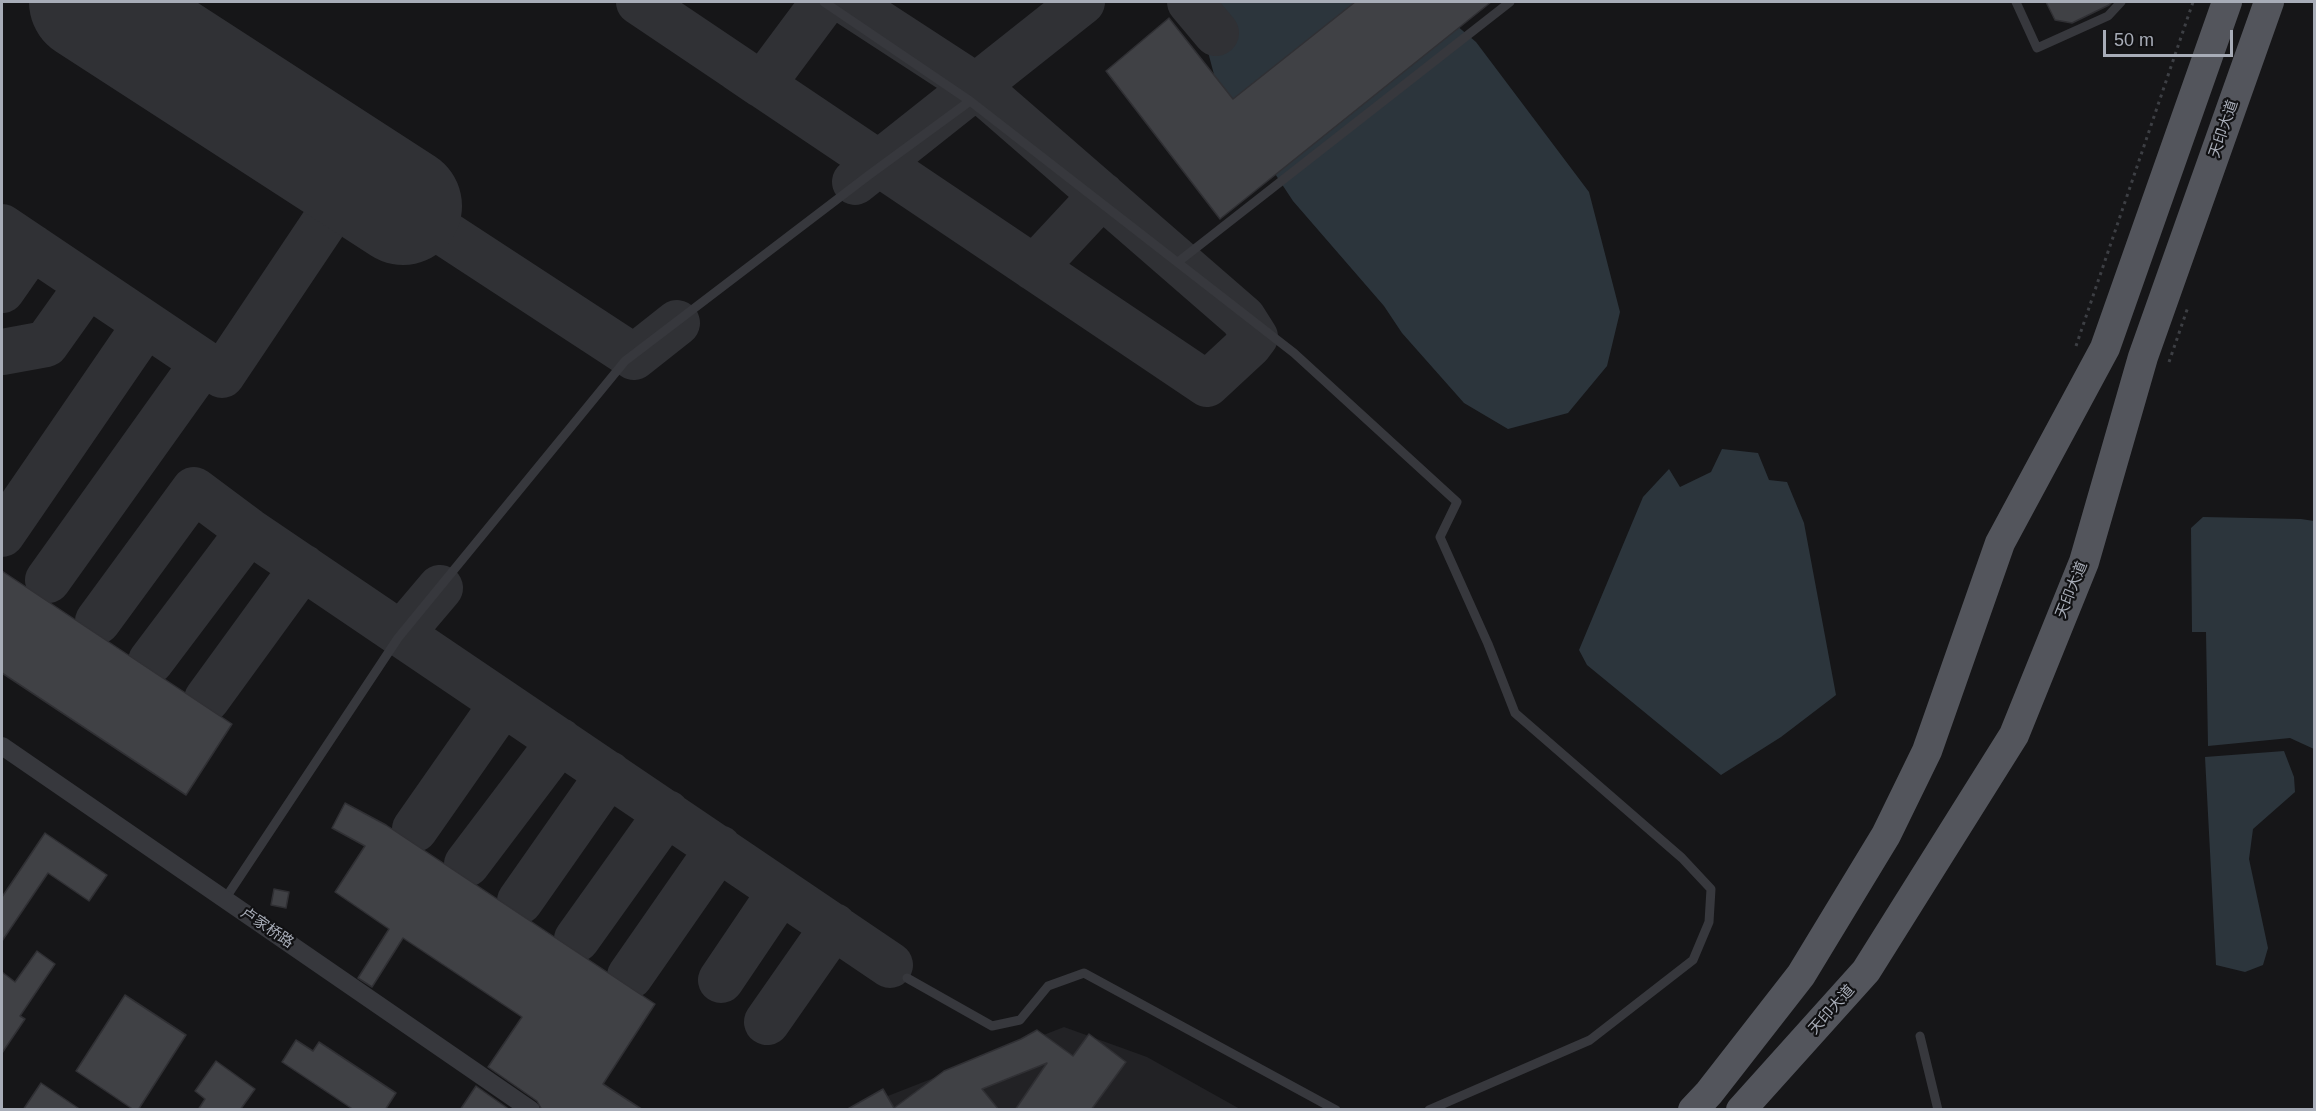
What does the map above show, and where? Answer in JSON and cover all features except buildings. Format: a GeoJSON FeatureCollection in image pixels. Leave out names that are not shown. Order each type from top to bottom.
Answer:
{"type":"FeatureCollection","features":[{"type":"Feature","properties":{"kind":"main road"},"geometry":{"type":"LineString","coordinates":[[1693,1110],[1709,1094],[1801,975],[1886,835],[1927,750],[2000,543],[2104,348],[2227,2]]}},
{"type":"Feature","properties":{"kind":"main road","name":"天印大道"},"geometry":{"type":"LineString","coordinates":[[1741,1110],[1866,971],[2014,735],[2084,562],[2143,357],[2269,2]]}},
{"type":"Feature","properties":{"kind":"street","name":"卢家桥路"},"geometry":{"type":"LineString","coordinates":[[2,746],[531,1110]]}},
{"type":"Feature","properties":{"kind":"lane"},"geometry":{"type":"LineString","coordinates":[[824,2],[970,101],[1294,353],[1457,502],[1440,537],[1488,644],[1515,713],[1682,858],[1711,890],[1709,922],[1693,960],[1590,1040],[1429,1110]]}},
{"type":"Feature","properties":{"kind":"lane"},"geometry":{"type":"LineString","coordinates":[[1178,262],[1510,2]]}},
{"type":"Feature","properties":{"kind":"lane"},"geometry":{"type":"LineString","coordinates":[[2016,2],[2037,48],[2108,16],[2121,2]]}},
{"type":"Feature","properties":{"kind":"lane"},"geometry":{"type":"LineString","coordinates":[[225,899],[398,638],[625,361],[970,101]]}},
{"type":"Feature","properties":{"kind":"lane"},"geometry":{"type":"LineString","coordinates":[[907,978],[992,1026],[1020,1020],[1048,986],[1084,974],[1336,1110]]}},
{"type":"Feature","properties":{"kind":"lane"},"geometry":{"type":"LineString","coordinates":[[1920,1036],[1938,1110]]}},
{"type":"Feature","properties":{"kind":"path"},"geometry":{"type":"LineString","coordinates":[[2076,346],[2193,2]]}},
{"type":"Feature","properties":{"kind":"shaded area"},"geometry":{"type":"Polygon","coordinates":[[[1212,2],[1429,2],[1476,42],[1589,192],[1620,312],[1607,366],[1568,413],[1508,429],[1464,403],[1402,333],[1384,306],[1293,201],[1217,86],[1202,29],[1212,2]]]}},
{"type":"Feature","properties":{"kind":"shaded area"},"geometry":{"type":"Polygon","coordinates":[[[1722,449],[1758,453],[1769,480],[1787,482],[1804,523],[1836,695],[1781,737],[1721,775],[1587,665],[1579,650],[1643,497],[1669,469],[1680,487],[1711,472],[1722,449]]]}},
{"type":"Feature","properties":{"kind":"shaded area"},"geometry":{"type":"Polygon","coordinates":[[[2203,517],[2314,521],[2314,749],[2290,738],[2208,746],[2206,632],[2192,632],[2191,528],[2203,517]]]}},
{"type":"Feature","properties":{"kind":"shaded area"},"geometry":{"type":"Polygon","coordinates":[[[2284,751],[2294,777],[2295,792],[2253,829],[2249,859],[2268,948],[2263,965],[2245,972],[2216,965],[2205,757],[2284,751]]]}},
{"type":"Feature","properties":{"kind":"shaded area"},"geometry":{"type":"Polygon","coordinates":[[[1064,1027],[1147,1057],[1240,1109],[852,1110],[1064,1027]]]}},
{"type":"Feature","properties":{"kind":"taxiway"},"geometry":{"type":"LineString","coordinates":[[639,2],[1207,384],[1249,345],[1255,337],[1243,318],[976,86],[847,2]]}},
{"type":"Feature","properties":{"kind":"taxiway"},"geometry":{"type":"LineString","coordinates":[[737,68],[762,85],[823,3],[828,2]]}},
{"type":"Feature","properties":{"kind":"taxiway"},"geometry":{"type":"LineString","coordinates":[[855,182],[1082,2]]}},
{"type":"Feature","properties":{"kind":"taxiway"},"geometry":{"type":"LineString","coordinates":[[1190,2],[1216,33]]}},
{"type":"Feature","properties":{"kind":"taxiway"},"geometry":{"type":"LineString","coordinates":[[2,227],[222,375],[356,175]]}},
{"type":"Feature","properties":{"kind":"taxiway"},"geometry":{"type":"LineString","coordinates":[[1034,268],[1102,195]]}},
{"type":"Feature","properties":{"kind":"taxiway"},"geometry":{"type":"LineString","coordinates":[[403,206],[634,357],[677,323]]}},
{"type":"Feature","properties":{"kind":"taxiway"},"geometry":{"type":"LineString","coordinates":[[2,290],[32,247]]}},
{"type":"Feature","properties":{"kind":"taxiway"},"geometry":{"type":"LineString","coordinates":[[2,352],[46,344],[88,285]]}},
{"type":"Feature","properties":{"kind":"taxiway"},"geometry":{"type":"LineString","coordinates":[[2,534],[146,324]]}},
{"type":"Feature","properties":{"kind":"taxiway"},"geometry":{"type":"LineString","coordinates":[[48,580],[203,363]]}},
{"type":"Feature","properties":{"kind":"taxiway"},"geometry":{"type":"LineString","coordinates":[[98,621],[194,490],[249,531],[401,634],[440,588]]}},
{"type":"Feature","properties":{"kind":"taxiway"},"geometry":{"type":"LineString","coordinates":[[151,661],[249,531]]}},
{"type":"Feature","properties":{"kind":"taxiway"},"geometry":{"type":"LineString","coordinates":[[207,699],[303,567]]}},
{"type":"Feature","properties":{"kind":"taxiway"},"geometry":{"type":"LineString","coordinates":[[401,634],[890,965]]}},
{"type":"Feature","properties":{"kind":"taxiway"},"geometry":{"type":"LineString","coordinates":[[415,829],[503,703]]}},
{"type":"Feature","properties":{"kind":"taxiway"},"geometry":{"type":"LineString","coordinates":[[467,864],[560,741]]}},
{"type":"Feature","properties":{"kind":"taxiway"},"geometry":{"type":"LineString","coordinates":[[520,901],[609,774]]}},
{"type":"Feature","properties":{"kind":"taxiway"},"geometry":{"type":"LineString","coordinates":[[577,939],[667,813]]}},
{"type":"Feature","properties":{"kind":"taxiway"},"geometry":{"type":"LineString","coordinates":[[630,976],[719,848]]}},
{"type":"Feature","properties":{"kind":"taxiway"},"geometry":{"type":"LineString","coordinates":[[721,980],[781,891]]}},
{"type":"Feature","properties":{"kind":"taxiway"},"geometry":{"type":"LineString","coordinates":[[767,1022],[834,926]]}},
{"type":"Feature","properties":{"kind":"runway"},"geometry":{"type":"LineString","coordinates":[[88,2],[403,206]]}}]}
